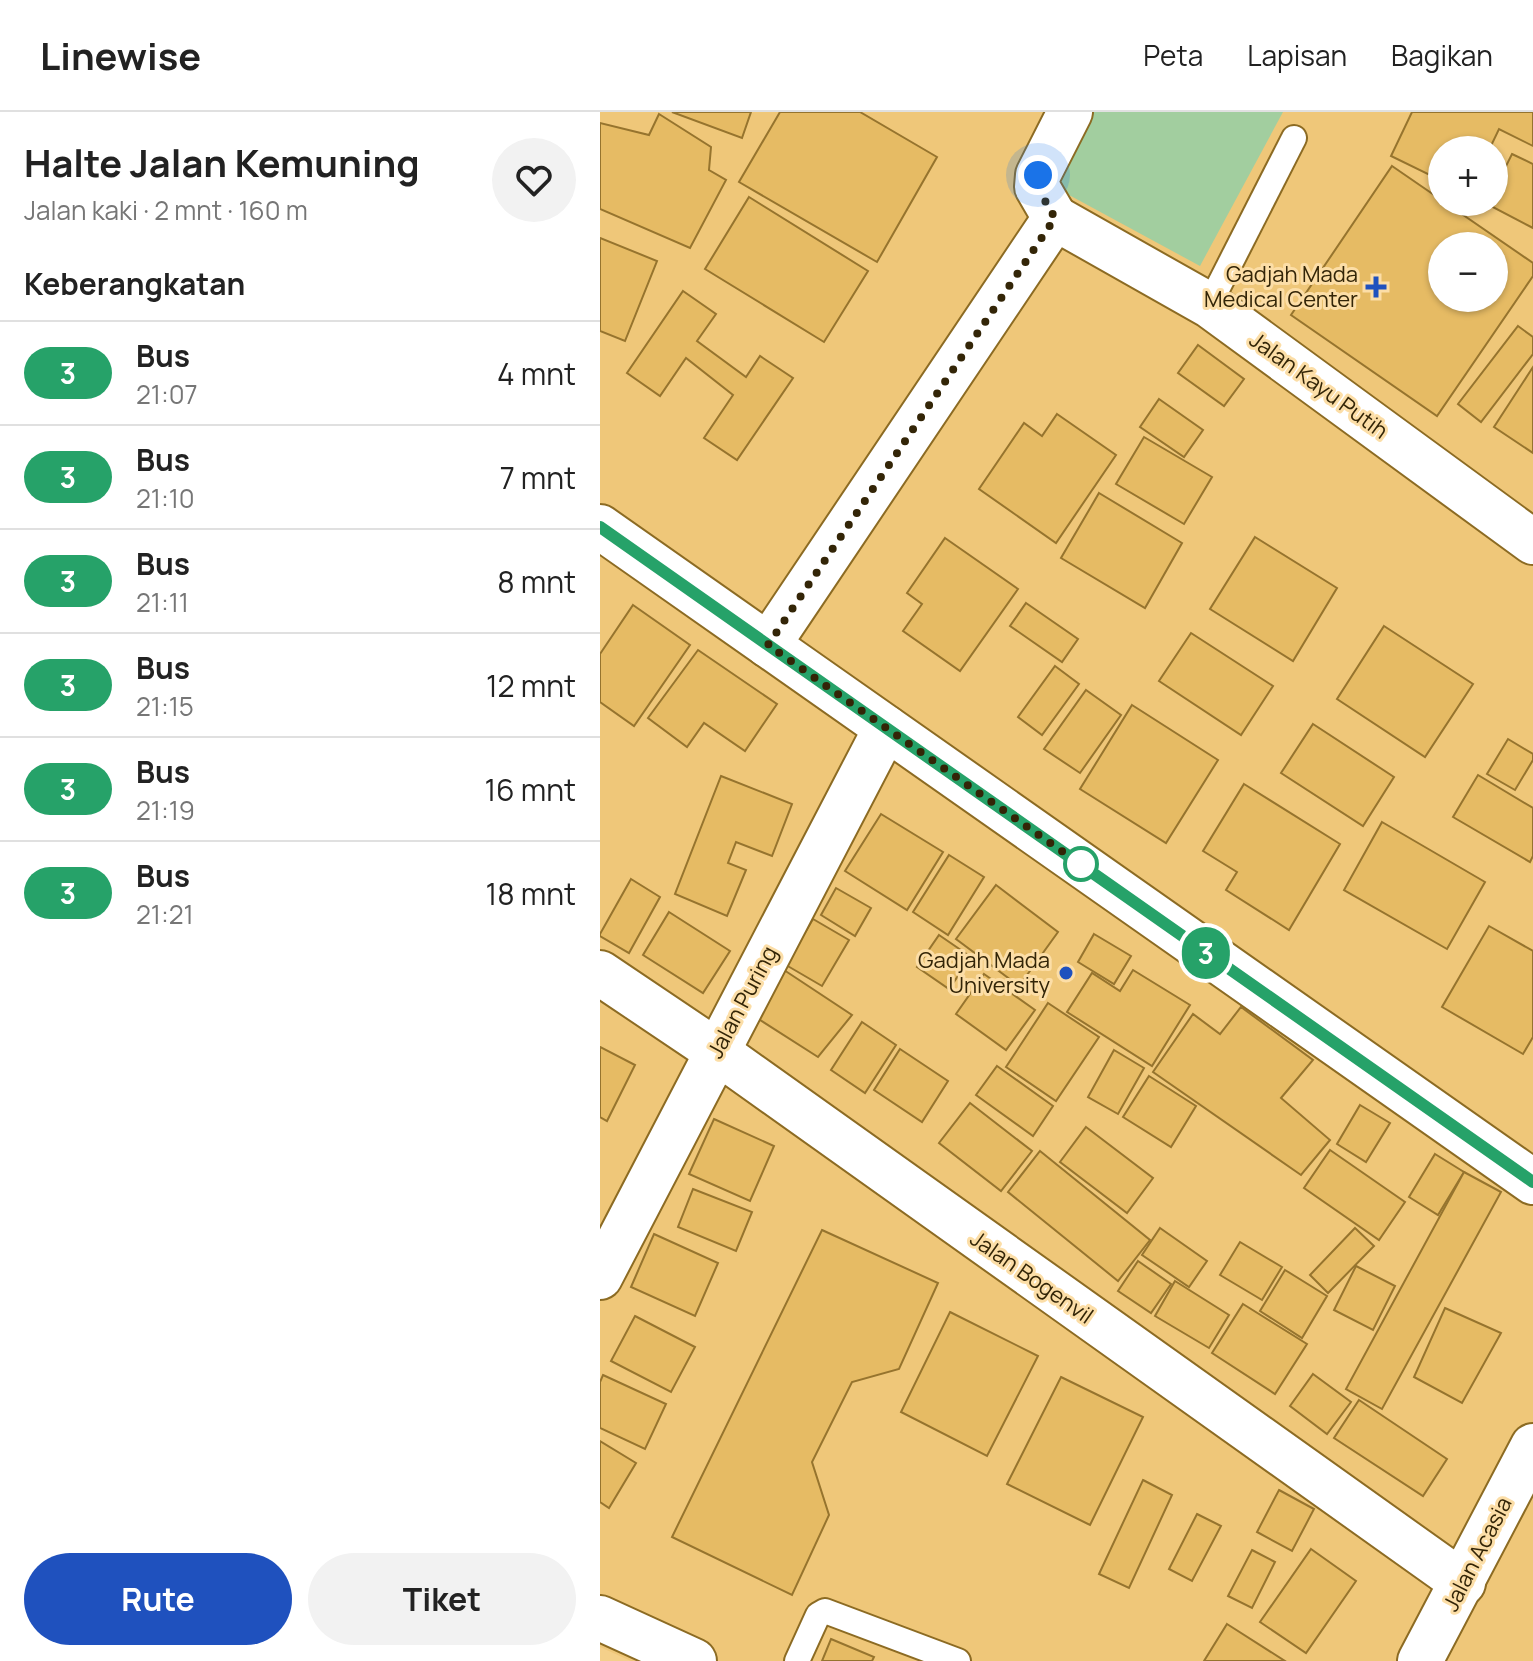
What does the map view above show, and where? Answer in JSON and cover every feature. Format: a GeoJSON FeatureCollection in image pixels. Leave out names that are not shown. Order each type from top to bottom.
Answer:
{"type":"FeatureCollection","features":[{"type":"Feature","properties":{"kind":"street"},"geometry":{"type":"LineString","coordinates":[[768,645],[1055,218],[1037,187],[1038,175],[1070,112]]}},
{"type":"Feature","properties":{"kind":"street","name":"Jalan Kayu Putih"},"geometry":{"type":"LineString","coordinates":[[1055,218],[1209,305],[1533,542]]}},
{"type":"Feature","properties":{"kind":"street"},"geometry":{"type":"LineString","coordinates":[[600,527],[1533,1182]]}},
{"type":"Feature","properties":{"kind":"street","name":"Jalan Puring"},"geometry":{"type":"LineString","coordinates":[[600,1277],[886,728]]}},
{"type":"Feature","properties":{"kind":"street","name":"Jalan Bogenvil"},"geometry":{"type":"LineString","coordinates":[[600,973],[716,1051],[1463,1583]]}},
{"type":"Feature","properties":{"kind":"street","name":"Jalan Acasia"},"geometry":{"type":"LineString","coordinates":[[1434,1657],[1463,1583],[1533,1446]]}},
{"type":"Feature","properties":{"kind":"street"},"geometry":{"type":"LineString","coordinates":[[600,1618],[694,1661]]}},
{"type":"Feature","properties":{"kind":"lane"},"geometry":{"type":"LineString","coordinates":[[1209,305],[1294,138]]}},
{"type":"Feature","properties":{"kind":"lane"},"geometry":{"type":"LineString","coordinates":[[797,1661],[818,1615],[825,1611],[958,1661]]}},
{"type":"Feature","properties":{"kind":"shaded area","name":"Gadjah Mada University"},"geometry":{"type":"Polygon","coordinates":[[[600,112],[1533,112],[1533,1661],[631,1661],[600,1647],[600,112]]]}},
{"type":"Feature","properties":{"kind":"green space"},"geometry":{"type":"Polygon","coordinates":[[[1082,112],[1283,112],[1200,266],[1045,182],[1082,112]]]}},
{"type":"Feature","properties":{"kind":"building"},"geometry":{"type":"Polygon","coordinates":[[[672,112],[751,112],[742,138],[672,112]]]}},
{"type":"Feature","properties":{"kind":"building"},"geometry":{"type":"Polygon","coordinates":[[[780,112],[860,112],[937,157],[877,262],[739,182],[780,112]]]}},
{"type":"Feature","properties":{"kind":"building"},"geometry":{"type":"Polygon","coordinates":[[[1412,112],[1533,112],[1533,146],[1499,129],[1496,136],[1428,136],[1428,174],[1391,156],[1412,112]]]}},
{"type":"Feature","properties":{"kind":"building"},"geometry":{"type":"Polygon","coordinates":[[[659,114],[711,147],[709,170],[726,180],[690,248],[600,209],[600,123],[649,135],[659,114]]]}},
{"type":"Feature","properties":{"kind":"building"},"geometry":{"type":"Polygon","coordinates":[[[1512,154],[1533,164],[1533,228],[1508,215],[1508,162],[1512,154]]]}},
{"type":"Feature","properties":{"kind":"building","name":"Gadjah Mada Medical Center"},"geometry":{"type":"Polygon","coordinates":[[[1392,166],[1428,191],[1428,216],[1465,216],[1488,232],[1428,232],[1428,312],[1508,312],[1508,246],[1533,263],[1533,276],[1437,416],[1291,315],[1392,166]]]}},
{"type":"Feature","properties":{"kind":"building"},"geometry":{"type":"Polygon","coordinates":[[[749,197],[868,271],[824,342],[705,269],[749,197]]]}},
{"type":"Feature","properties":{"kind":"building"},"geometry":{"type":"Polygon","coordinates":[[[600,238],[657,261],[625,341],[600,331],[600,238]]]}},
{"type":"Feature","properties":{"kind":"building"},"geometry":{"type":"Polygon","coordinates":[[[683,291],[716,314],[697,341],[746,377],[760,356],[793,378],[737,460],[704,438],[733,395],[686,358],[660,396],[627,373],[683,291]]]}},
{"type":"Feature","properties":{"kind":"building"},"geometry":{"type":"Polygon","coordinates":[[[1518,326],[1533,337],[1533,354],[1481,422],[1458,404],[1518,326]]]}},
{"type":"Feature","properties":{"kind":"building"},"geometry":{"type":"Polygon","coordinates":[[[1198,345],[1244,379],[1224,406],[1178,373],[1198,345]]]}},
{"type":"Feature","properties":{"kind":"building"},"geometry":{"type":"Polygon","coordinates":[[[1533,367],[1533,453],[1494,427],[1533,367]]]}},
{"type":"Feature","properties":{"kind":"building"},"geometry":{"type":"Polygon","coordinates":[[[1159,399],[1203,430],[1184,457],[1140,427],[1159,399]]]}},
{"type":"Feature","properties":{"kind":"building"},"geometry":{"type":"Polygon","coordinates":[[[1057,414],[1116,455],[1056,543],[979,489],[1024,423],[1042,436],[1057,414]]]}},
{"type":"Feature","properties":{"kind":"building"},"geometry":{"type":"Polygon","coordinates":[[[1144,437],[1212,477],[1184,524],[1116,484],[1144,437]]]}},
{"type":"Feature","properties":{"kind":"building"},"geometry":{"type":"Polygon","coordinates":[[[1099,493],[1182,543],[1145,608],[1061,558],[1099,493]]]}},
{"type":"Feature","properties":{"kind":"building"},"geometry":{"type":"Polygon","coordinates":[[[1255,537],[1337,588],[1293,661],[1210,609],[1255,537]]]}},
{"type":"Feature","properties":{"kind":"building"},"geometry":{"type":"Polygon","coordinates":[[[945,538],[1018,589],[960,671],[903,631],[922,604],[907,593],[945,538]]]}},
{"type":"Feature","properties":{"kind":"building"},"geometry":{"type":"Polygon","coordinates":[[[1026,603],[1078,639],[1062,662],[1010,626],[1026,603]]]}},
{"type":"Feature","properties":{"kind":"building"},"geometry":{"type":"Polygon","coordinates":[[[633,605],[690,645],[634,726],[600,702],[600,654],[633,605]]]}},
{"type":"Feature","properties":{"kind":"building"},"geometry":{"type":"Polygon","coordinates":[[[1384,626],[1473,684],[1425,757],[1337,699],[1384,626]]]}},
{"type":"Feature","properties":{"kind":"building"},"geometry":{"type":"Polygon","coordinates":[[[1191,633],[1273,686],[1241,735],[1159,681],[1191,633]]]}},
{"type":"Feature","properties":{"kind":"building"},"geometry":{"type":"Polygon","coordinates":[[[698,650],[777,704],[745,751],[704,723],[687,747],[648,718],[698,650]]]}},
{"type":"Feature","properties":{"kind":"building"},"geometry":{"type":"Polygon","coordinates":[[[1055,666],[1079,684],[1042,735],[1018,717],[1055,666]]]}},
{"type":"Feature","properties":{"kind":"building"},"geometry":{"type":"Polygon","coordinates":[[[1086,690],[1121,715],[1080,773],[1044,749],[1086,690]]]}},
{"type":"Feature","properties":{"kind":"building"},"geometry":{"type":"Polygon","coordinates":[[[1132,705],[1218,760],[1166,843],[1080,789],[1132,705]]]}},
{"type":"Feature","properties":{"kind":"building"},"geometry":{"type":"Polygon","coordinates":[[[1313,724],[1394,777],[1363,826],[1281,773],[1313,724]]]}},
{"type":"Feature","properties":{"kind":"building"},"geometry":{"type":"Polygon","coordinates":[[[1508,739],[1533,754],[1533,760],[1515,790],[1487,774],[1508,739]]]}},
{"type":"Feature","properties":{"kind":"building"},"geometry":{"type":"Polygon","coordinates":[[[1478,775],[1533,808],[1533,856],[1530,862],[1453,817],[1478,775]]]}},
{"type":"Feature","properties":{"kind":"building"},"geometry":{"type":"Polygon","coordinates":[[[721,776],[792,804],[772,856],[736,842],[728,863],[746,870],[727,916],[675,894],[721,776]]]}},
{"type":"Feature","properties":{"kind":"building"},"geometry":{"type":"Polygon","coordinates":[[[1244,784],[1340,844],[1289,930],[1226,890],[1237,872],[1203,851],[1244,784]]]}},
{"type":"Feature","properties":{"kind":"building"},"geometry":{"type":"Polygon","coordinates":[[[881,814],[943,852],[907,910],[845,871],[881,814]]]}},
{"type":"Feature","properties":{"kind":"building"},"geometry":{"type":"Polygon","coordinates":[[[1382,822],[1485,882],[1447,949],[1344,890],[1382,822]]]}},
{"type":"Feature","properties":{"kind":"building"},"geometry":{"type":"Polygon","coordinates":[[[949,855],[984,877],[948,935],[913,912],[949,855]]]}},
{"type":"Feature","properties":{"kind":"building"},"geometry":{"type":"Polygon","coordinates":[[[631,879],[660,897],[629,953],[600,934],[631,879]]]}},
{"type":"Feature","properties":{"kind":"building"},"geometry":{"type":"Polygon","coordinates":[[[996,885],[1058,932],[1019,986],[956,939],[996,885]]]}},
{"type":"Feature","properties":{"kind":"building"},"geometry":{"type":"Polygon","coordinates":[[[836,888],[871,908],[855,936],[821,915],[836,888]]]}},
{"type":"Feature","properties":{"kind":"building"},"geometry":{"type":"Polygon","coordinates":[[[669,912],[730,951],[703,993],[643,955],[669,912]]]}},
{"type":"Feature","properties":{"kind":"building"},"geometry":{"type":"Polygon","coordinates":[[[813,919],[849,940],[822,986],[786,965],[813,919]]]}},
{"type":"Feature","properties":{"kind":"building"},"geometry":{"type":"Polygon","coordinates":[[[1489,926],[1533,951],[1533,1037],[1523,1054],[1442,1007],[1489,926]]]}},
{"type":"Feature","properties":{"kind":"building"},"geometry":{"type":"Polygon","coordinates":[[[1094,934],[1131,956],[1114,984],[1078,962],[1094,934]]]}},
{"type":"Feature","properties":{"kind":"building"},"geometry":{"type":"Polygon","coordinates":[[[939,935],[971,957],[949,989],[917,967],[939,935]]]}},
{"type":"Feature","properties":{"kind":"building"},"geometry":{"type":"Polygon","coordinates":[[[784,970],[852,1015],[818,1057],[757,1018],[784,970]]]}},
{"type":"Feature","properties":{"kind":"building"},"geometry":{"type":"Polygon","coordinates":[[[1133,970],[1190,1005],[1152,1066],[1067,1012],[1092,973],[1120,991],[1133,970]]]}},
{"type":"Feature","properties":{"kind":"building"},"geometry":{"type":"Polygon","coordinates":[[[984,974],[1035,1010],[1006,1050],[956,1014],[984,974]]]}},
{"type":"Feature","properties":{"kind":"building"},"geometry":{"type":"Polygon","coordinates":[[[1048,1003],[1099,1037],[1056,1101],[1006,1067],[1048,1003]]]}},
{"type":"Feature","properties":{"kind":"building"},"geometry":{"type":"Polygon","coordinates":[[[1241,1007],[1313,1060],[1281,1098],[1330,1140],[1301,1175],[1153,1072],[1193,1014],[1220,1034],[1241,1007]]]}},
{"type":"Feature","properties":{"kind":"building"},"geometry":{"type":"Polygon","coordinates":[[[862,1022],[896,1045],[865,1093],[831,1070],[862,1022]]]}},
{"type":"Feature","properties":{"kind":"building"},"geometry":{"type":"Polygon","coordinates":[[[600,1047],[635,1065],[607,1121],[600,1117],[600,1047]]]}},
{"type":"Feature","properties":{"kind":"building"},"geometry":{"type":"Polygon","coordinates":[[[900,1049],[948,1081],[922,1122],[874,1090],[900,1049]]]}},
{"type":"Feature","properties":{"kind":"building"},"geometry":{"type":"Polygon","coordinates":[[[1114,1050],[1144,1068],[1118,1114],[1088,1097],[1114,1050]]]}},
{"type":"Feature","properties":{"kind":"building"},"geometry":{"type":"Polygon","coordinates":[[[997,1066],[1053,1106],[1033,1136],[976,1095],[997,1066]]]}},
{"type":"Feature","properties":{"kind":"building"},"geometry":{"type":"Polygon","coordinates":[[[1149,1076],[1196,1106],[1171,1147],[1123,1117],[1149,1076]]]}},
{"type":"Feature","properties":{"kind":"building"},"geometry":{"type":"Polygon","coordinates":[[[970,1103],[1032,1151],[1001,1191],[939,1143],[970,1103]]]}},
{"type":"Feature","properties":{"kind":"building"},"geometry":{"type":"Polygon","coordinates":[[[1360,1105],[1390,1123],[1366,1162],[1337,1144],[1360,1105]]]}},
{"type":"Feature","properties":{"kind":"building"},"geometry":{"type":"Polygon","coordinates":[[[714,1119],[774,1146],[750,1201],[689,1174],[714,1119]]]}},
{"type":"Feature","properties":{"kind":"building"},"geometry":{"type":"Polygon","coordinates":[[[1086,1127],[1153,1178],[1127,1213],[1060,1162],[1086,1127]]]}},
{"type":"Feature","properties":{"kind":"building"},"geometry":{"type":"Polygon","coordinates":[[[1330,1150],[1405,1202],[1379,1240],[1304,1188],[1330,1150]]]}},
{"type":"Feature","properties":{"kind":"building"},"geometry":{"type":"Polygon","coordinates":[[[1040,1151],[1150,1240],[1118,1281],[1008,1192],[1040,1151]]]}},
{"type":"Feature","properties":{"kind":"building"},"geometry":{"type":"Polygon","coordinates":[[[1435,1154],[1464,1172],[1438,1215],[1409,1197],[1435,1154]]]}},
{"type":"Feature","properties":{"kind":"building"},"geometry":{"type":"Polygon","coordinates":[[[1464,1172],[1501,1192],[1382,1409],[1346,1389],[1464,1172]]]}},
{"type":"Feature","properties":{"kind":"building"},"geometry":{"type":"Polygon","coordinates":[[[693,1189],[752,1212],[736,1251],[678,1227],[693,1189]]]}},
{"type":"Feature","properties":{"kind":"building"},"geometry":{"type":"Polygon","coordinates":[[[1160,1228],[1207,1261],[1189,1287],[1142,1255],[1160,1228]]]}},
{"type":"Feature","properties":{"kind":"building"},"geometry":{"type":"Polygon","coordinates":[[[1355,1228],[1374,1246],[1328,1293],[1310,1275],[1355,1228]]]}},
{"type":"Feature","properties":{"kind":"building"},"geometry":{"type":"Polygon","coordinates":[[[822,1230],[938,1283],[899,1369],[852,1382],[812,1462],[829,1515],[792,1595],[672,1537],[822,1230]]]}},
{"type":"Feature","properties":{"kind":"building"},"geometry":{"type":"Polygon","coordinates":[[[654,1234],[718,1263],[695,1316],[631,1287],[654,1234]]]}},
{"type":"Feature","properties":{"kind":"building"},"geometry":{"type":"Polygon","coordinates":[[[1240,1242],[1282,1267],[1262,1300],[1220,1275],[1240,1242]]]}},
{"type":"Feature","properties":{"kind":"building"},"geometry":{"type":"Polygon","coordinates":[[[1138,1261],[1171,1284],[1151,1313],[1118,1291],[1138,1261]]]}},
{"type":"Feature","properties":{"kind":"building"},"geometry":{"type":"Polygon","coordinates":[[[1356,1266],[1395,1286],[1373,1330],[1334,1310],[1356,1266]]]}},
{"type":"Feature","properties":{"kind":"building"},"geometry":{"type":"Polygon","coordinates":[[[1285,1270],[1327,1296],[1302,1338],[1260,1311],[1285,1270]]]}},
{"type":"Feature","properties":{"kind":"building"},"geometry":{"type":"Polygon","coordinates":[[[1175,1281],[1229,1315],[1209,1348],[1155,1316],[1175,1281]]]}},
{"type":"Feature","properties":{"kind":"building"},"geometry":{"type":"Polygon","coordinates":[[[1243,1304],[1307,1344],[1275,1394],[1212,1353],[1243,1304]]]}},
{"type":"Feature","properties":{"kind":"building"},"geometry":{"type":"Polygon","coordinates":[[[1445,1308],[1501,1333],[1462,1403],[1414,1377],[1445,1308]]]}},
{"type":"Feature","properties":{"kind":"building"},"geometry":{"type":"Polygon","coordinates":[[[950,1312],[1038,1356],[987,1456],[901,1412],[950,1312]]]}},
{"type":"Feature","properties":{"kind":"building"},"geometry":{"type":"Polygon","coordinates":[[[635,1316],[695,1347],[671,1392],[611,1361],[635,1316]]]}},
{"type":"Feature","properties":{"kind":"building"},"geometry":{"type":"Polygon","coordinates":[[[1313,1374],[1351,1402],[1327,1434],[1290,1406],[1313,1374]]]}},
{"type":"Feature","properties":{"kind":"building"},"geometry":{"type":"Polygon","coordinates":[[[603,1375],[666,1404],[645,1449],[600,1428],[600,1382],[603,1375]]]}},
{"type":"Feature","properties":{"kind":"building"},"geometry":{"type":"Polygon","coordinates":[[[1061,1377],[1143,1417],[1090,1525],[1007,1484],[1061,1377]]]}},
{"type":"Feature","properties":{"kind":"building"},"geometry":{"type":"Polygon","coordinates":[[[1359,1400],[1447,1459],[1423,1496],[1334,1438],[1359,1400]]]}},
{"type":"Feature","properties":{"kind":"building"},"geometry":{"type":"Polygon","coordinates":[[[600,1441],[636,1463],[609,1508],[600,1502],[600,1441]]]}},
{"type":"Feature","properties":{"kind":"building"},"geometry":{"type":"Polygon","coordinates":[[[1143,1480],[1172,1495],[1129,1588],[1099,1574],[1143,1480]]]}},
{"type":"Feature","properties":{"kind":"building"},"geometry":{"type":"Polygon","coordinates":[[[1279,1490],[1314,1509],[1292,1551],[1257,1532],[1279,1490]]]}},
{"type":"Feature","properties":{"kind":"building"},"geometry":{"type":"Polygon","coordinates":[[[1197,1514],[1221,1526],[1192,1581],[1169,1569],[1197,1514]]]}},
{"type":"Feature","properties":{"kind":"building"},"geometry":{"type":"Polygon","coordinates":[[[1311,1549],[1356,1581],[1306,1653],[1260,1622],[1311,1549]]]}},
{"type":"Feature","properties":{"kind":"building"},"geometry":{"type":"Polygon","coordinates":[[[1252,1550],[1275,1562],[1252,1608],[1228,1596],[1252,1550]]]}},
{"type":"Feature","properties":{"kind":"building"},"geometry":{"type":"Polygon","coordinates":[[[1227,1624],[1285,1661],[1204,1661],[1227,1624]]]}},
{"type":"Feature","properties":{"kind":"building"},"geometry":{"type":"Polygon","coordinates":[[[831,1639],[874,1657],[872,1661],[822,1661],[831,1639]]]}},
{"type":"Feature","properties":{"kind":"bus line","name":"3"},"geometry":{"type":"LineString","coordinates":[[600,527],[1533,1182]]}},
{"type":"Feature","properties":{"kind":"place","name":"Gadjah Mada Medical Center"},"geometry":{"type":"Point","coordinates":[1376,287]}},
{"type":"Feature","properties":{"kind":"place","name":"Gadjah Mada University"},"geometry":{"type":"Point","coordinates":[1066,973]}},
{"type":"Feature","properties":{"kind":"route"},"geometry":{"type":"LineString","coordinates":[[1038,175],[1037,187],[1055,218],[768,645],[1093,873],[1081,864]]}}]}
